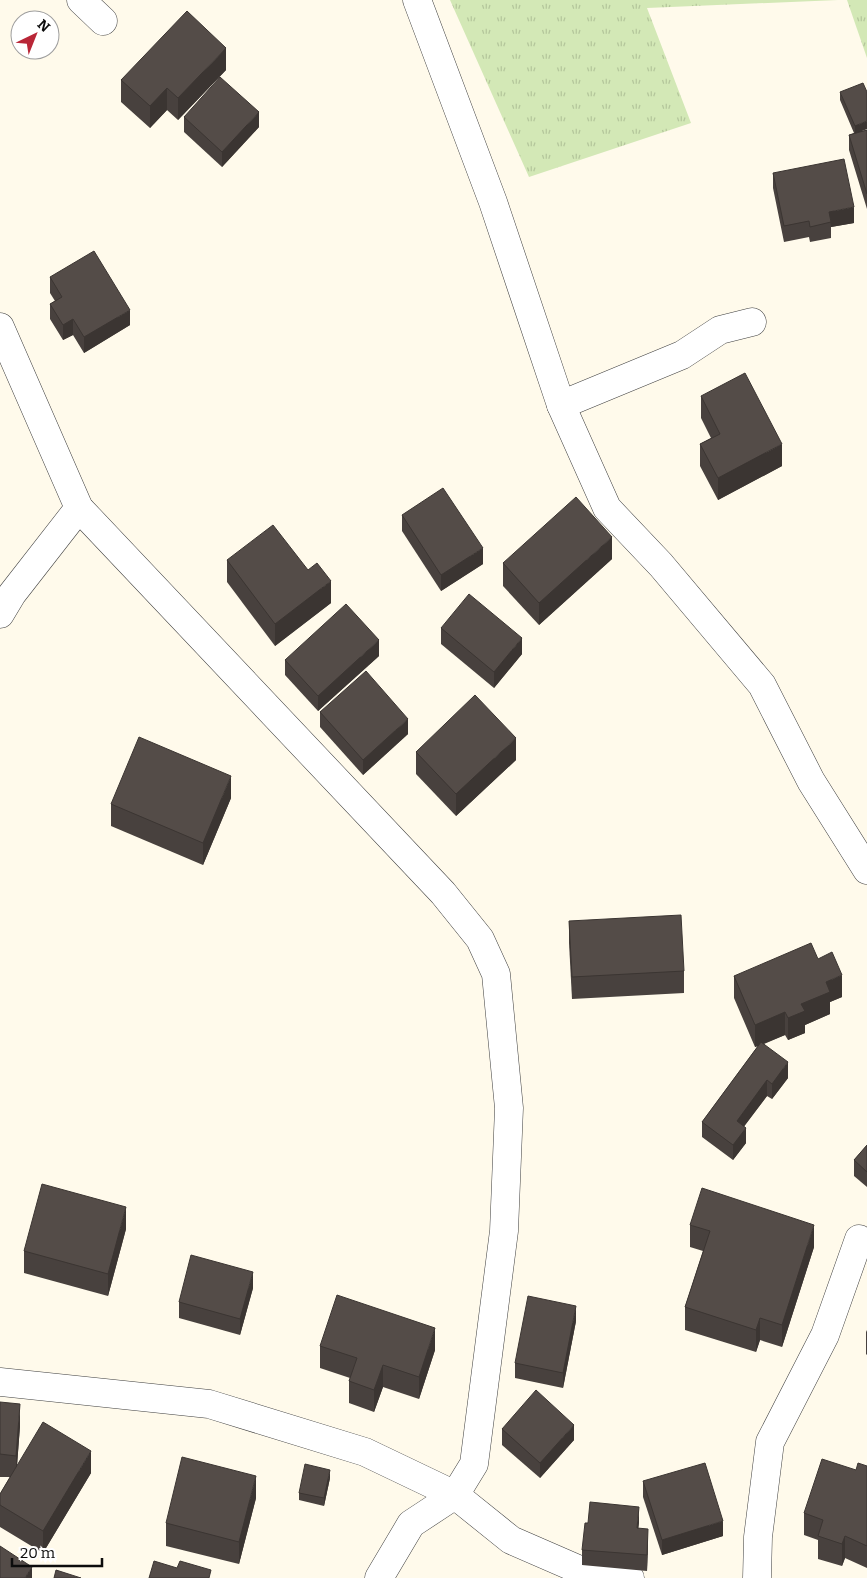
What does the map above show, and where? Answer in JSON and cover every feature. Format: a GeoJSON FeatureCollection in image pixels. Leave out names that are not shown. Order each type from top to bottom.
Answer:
{"type":"FeatureCollection","features":[{"type":"Feature","properties":{"kind":"street"},"geometry":{"type":"LineString","coordinates":[[81,0],[103,21]]}},
{"type":"Feature","properties":{"kind":"street"},"geometry":{"type":"LineString","coordinates":[[417,0],[493,202],[561,405],[607,508],[661,565],[762,685],[812,781],[867,870]]}},
{"type":"Feature","properties":{"kind":"street"},"geometry":{"type":"LineString","coordinates":[[561,405],[682,355],[720,330],[752,322]]}},
{"type":"Feature","properties":{"kind":"street"},"geometry":{"type":"LineString","coordinates":[[0,327],[79,508],[443,893],[480,939],[496,974],[508,1108],[504,1231],[474,1464],[455,1495],[411,1524],[379,1578]]}},
{"type":"Feature","properties":{"kind":"street"},"geometry":{"type":"LineString","coordinates":[[0,614],[12,594],[79,508]]}},
{"type":"Feature","properties":{"kind":"street"},"geometry":{"type":"LineString","coordinates":[[757,1578],[758,1537],[770,1442],[825,1335],[859,1239]]}},
{"type":"Feature","properties":{"kind":"street"},"geometry":{"type":"LineString","coordinates":[[0,1382],[210,1404],[365,1452],[455,1495],[511,1540],[580,1570],[630,1578]]}},
{"type":"Feature","properties":{"kind":"green space"},"geometry":{"type":"Polygon","coordinates":[[[450,0],[838,0],[647,8],[691,123],[529,177],[450,0]]]}},
{"type":"Feature","properties":{"kind":"green space"},"geometry":{"type":"Polygon","coordinates":[[[847,0],[867,0],[867,58],[847,0]]]}},
{"type":"Feature","properties":{"kind":"building"},"geometry":{"type":"Polygon","coordinates":[[[187,11],[226,48],[178,98],[167,88],[150,106],[121,80],[187,11]]]}},
{"type":"Feature","properties":{"kind":"building"},"geometry":{"type":"Polygon","coordinates":[[[220,77],[259,112],[222,152],[184,117],[220,77]]]}},
{"type":"Feature","properties":{"kind":"building"},"geometry":{"type":"Polygon","coordinates":[[[863,83],[867,92],[867,121],[855,126],[840,92],[863,83]]]}},
{"type":"Feature","properties":{"kind":"building"},"geometry":{"type":"Polygon","coordinates":[[[867,130],[867,194],[849,135],[867,130]]]}},
{"type":"Feature","properties":{"kind":"building"},"geometry":{"type":"Polygon","coordinates":[[[844,159],[854,207],[829,212],[831,222],[810,227],[809,221],[784,226],[773,173],[844,159]]]}},
{"type":"Feature","properties":{"kind":"building"},"geometry":{"type":"Polygon","coordinates":[[[94,251],[130,310],[84,337],[73,319],[63,325],[50,304],[62,297],[50,277],[94,251]]]}},
{"type":"Feature","properties":{"kind":"building"},"geometry":{"type":"Polygon","coordinates":[[[745,373],[782,444],[718,478],[700,444],[720,434],[701,396],[745,373]]]}},
{"type":"Feature","properties":{"kind":"building"},"geometry":{"type":"Polygon","coordinates":[[[443,488],[483,548],[441,575],[402,515],[443,488]]]}},
{"type":"Feature","properties":{"kind":"building"},"geometry":{"type":"Polygon","coordinates":[[[576,497],[612,537],[539,603],[503,563],[576,497]]]}},
{"type":"Feature","properties":{"kind":"building"},"geometry":{"type":"Polygon","coordinates":[[[273,525],[308,570],[317,563],[331,581],[275,624],[227,560],[273,525]]]}},
{"type":"Feature","properties":{"kind":"building"},"geometry":{"type":"Polygon","coordinates":[[[469,594],[522,638],[494,672],[441,628],[469,594]]]}},
{"type":"Feature","properties":{"kind":"building"},"geometry":{"type":"Polygon","coordinates":[[[346,604],[379,640],[318,696],[285,660],[346,604]]]}},
{"type":"Feature","properties":{"kind":"building"},"geometry":{"type":"Polygon","coordinates":[[[366,671],[408,719],[363,760],[320,712],[366,671]]]}},
{"type":"Feature","properties":{"kind":"building"},"geometry":{"type":"Polygon","coordinates":[[[475,695],[516,738],[456,794],[416,752],[475,695]]]}},
{"type":"Feature","properties":{"kind":"building"},"geometry":{"type":"Polygon","coordinates":[[[139,737],[231,776],[203,843],[111,804],[139,737]]]}},
{"type":"Feature","properties":{"kind":"building"},"geometry":{"type":"Polygon","coordinates":[[[681,915],[684,971],[572,977],[569,921],[681,915]]]}},
{"type":"Feature","properties":{"kind":"building"},"geometry":{"type":"Polygon","coordinates":[[[811,943],[818,959],[832,952],[842,975],[826,982],[830,992],[801,1004],[805,1011],[788,1018],[785,1012],[755,1025],[734,976],[811,943]]]}},
{"type":"Feature","properties":{"kind":"building"},"geometry":{"type":"Polygon","coordinates":[[[761,1042],[788,1062],[772,1084],[767,1080],[737,1121],[746,1128],[733,1145],[702,1122],[761,1042]]]}},
{"type":"Feature","properties":{"kind":"building"},"geometry":{"type":"Polygon","coordinates":[[[867,1145],[867,1172],[854,1160],[867,1145]]]}},
{"type":"Feature","properties":{"kind":"building"},"geometry":{"type":"Polygon","coordinates":[[[42,1184],[126,1207],[108,1274],[24,1251],[42,1184]]]}},
{"type":"Feature","properties":{"kind":"building"},"geometry":{"type":"Polygon","coordinates":[[[702,1188],[814,1225],[782,1325],[760,1318],[756,1330],[685,1307],[710,1231],[690,1225],[702,1188]]]}},
{"type":"Feature","properties":{"kind":"building"},"geometry":{"type":"Polygon","coordinates":[[[191,1255],[253,1272],[240,1319],[179,1302],[191,1255]]]}},
{"type":"Feature","properties":{"kind":"building"},"geometry":{"type":"Polygon","coordinates":[[[337,1295],[435,1328],[419,1377],[383,1365],[374,1390],[349,1381],[357,1358],[320,1346],[337,1295]]]}},
{"type":"Feature","properties":{"kind":"building"},"geometry":{"type":"Polygon","coordinates":[[[528,1296],[576,1306],[563,1373],[515,1363],[528,1296]]]}},
{"type":"Feature","properties":{"kind":"building"},"geometry":{"type":"Polygon","coordinates":[[[536,1390],[574,1425],[540,1463],[502,1429],[536,1390]]]}},
{"type":"Feature","properties":{"kind":"building"},"geometry":{"type":"Polygon","coordinates":[[[0,1402],[20,1404],[16,1456],[0,1454],[0,1402]]]}},
{"type":"Feature","properties":{"kind":"building"},"geometry":{"type":"Polygon","coordinates":[[[43,1422],[91,1451],[43,1531],[0,1505],[0,1494],[43,1422]]]}},
{"type":"Feature","properties":{"kind":"building"},"geometry":{"type":"Polygon","coordinates":[[[182,1457],[256,1476],[239,1542],[166,1523],[182,1457]]]}},
{"type":"Feature","properties":{"kind":"building"},"geometry":{"type":"Polygon","coordinates":[[[822,1459],[856,1470],[858,1463],[867,1466],[867,1546],[845,1536],[842,1544],[818,1536],[823,1520],[804,1513],[822,1459]]]}},
{"type":"Feature","properties":{"kind":"building"},"geometry":{"type":"Polygon","coordinates":[[[705,1463],[723,1521],[662,1540],[643,1481],[705,1463]]]}},
{"type":"Feature","properties":{"kind":"building"},"geometry":{"type":"Polygon","coordinates":[[[305,1464],[330,1470],[324,1498],[299,1493],[305,1464]]]}},
{"type":"Feature","properties":{"kind":"building"},"geometry":{"type":"Polygon","coordinates":[[[590,1502],[639,1507],[637,1528],[648,1529],[647,1555],[582,1550],[590,1502]]]}},
{"type":"Feature","properties":{"kind":"building"},"geometry":{"type":"Polygon","coordinates":[[[0,1546],[32,1567],[25,1578],[0,1578],[0,1546]]]}},
{"type":"Feature","properties":{"kind":"building"},"geometry":{"type":"Polygon","coordinates":[[[154,1561],[177,1568],[180,1561],[211,1570],[209,1578],[149,1578],[154,1561]]]}},
{"type":"Feature","properties":{"kind":"building"},"geometry":{"type":"Polygon","coordinates":[[[56,1570],[81,1578],[54,1578],[56,1570]]]}}]}
